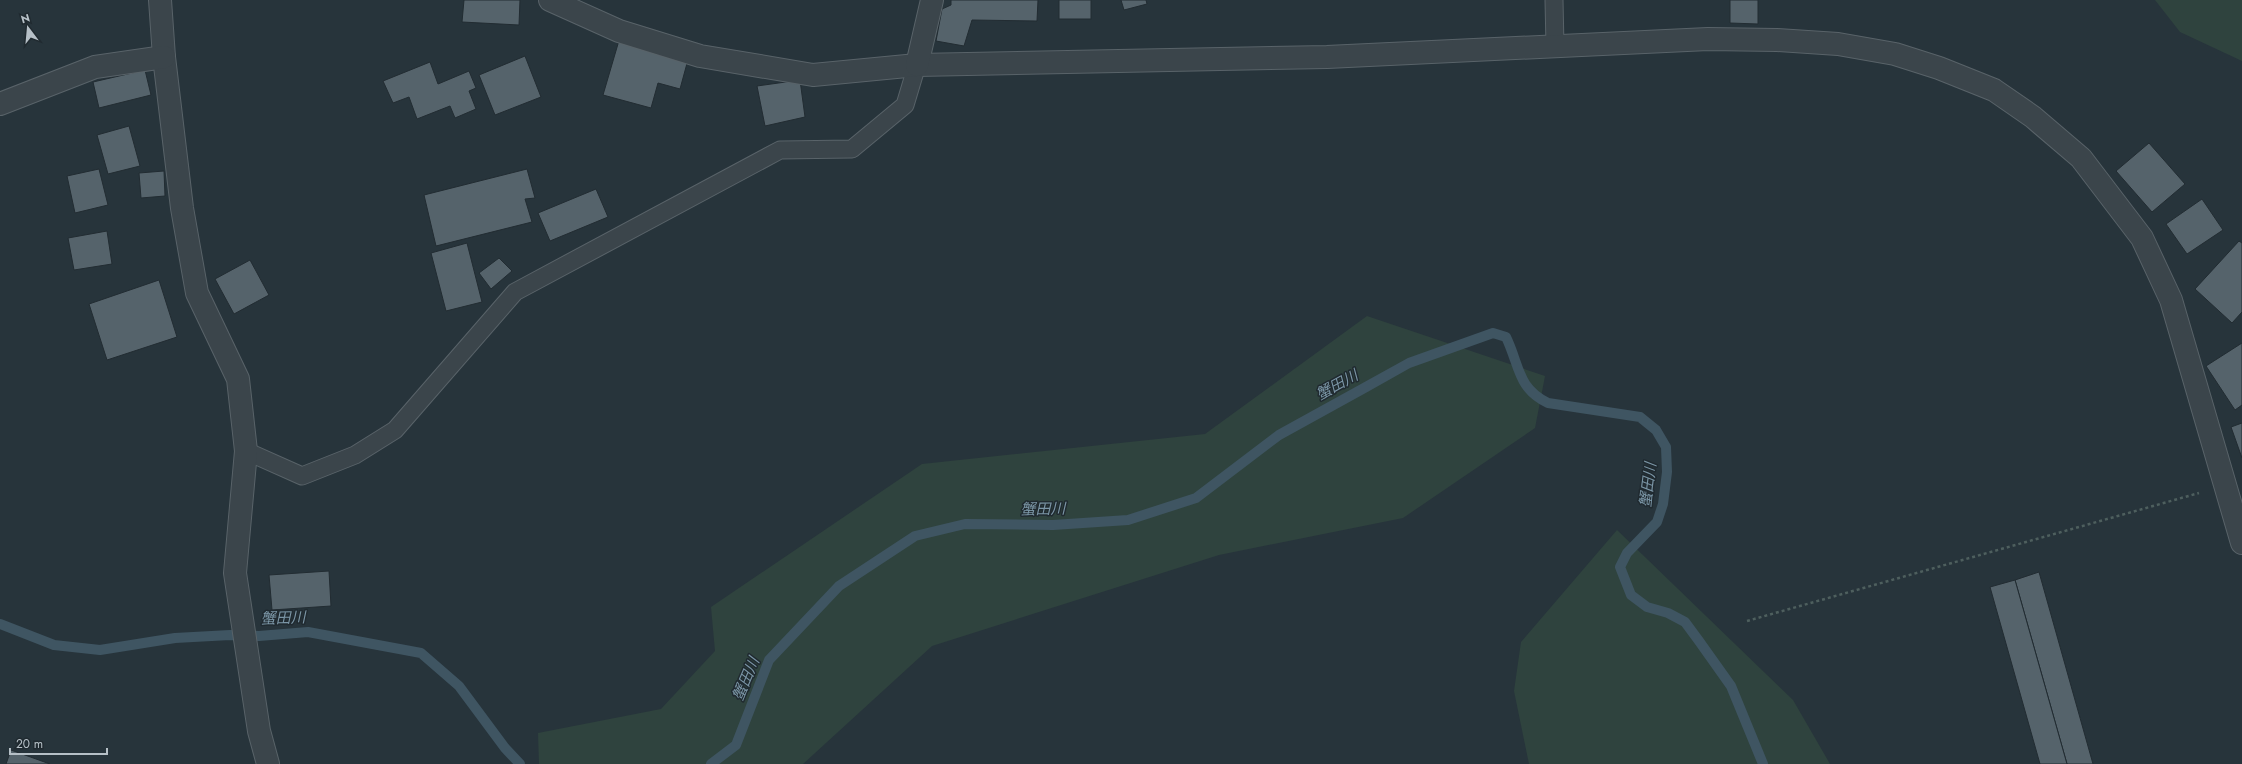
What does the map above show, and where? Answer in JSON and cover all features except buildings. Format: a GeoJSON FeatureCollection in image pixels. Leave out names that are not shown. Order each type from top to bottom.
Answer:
{"type":"FeatureCollection","features":[{"type":"Feature","properties":{"kind":"street"},"geometry":{"type":"LineString","coordinates":[[160,0],[164,57],[182,208],[197,293],[238,379],[246,451],[235,573],[259,731],[268,764]]}},
{"type":"Feature","properties":{"kind":"street"},"geometry":{"type":"LineString","coordinates":[[550,0],[619,31],[700,56],[813,74],[917,65],[1328,57],[1708,39],[1777,40],[1838,44],[1895,54],[1939,68],[1994,90],[2033,117],[2081,158],[2142,238],[2171,300],[2227,485],[2242,543]]}},
{"type":"Feature","properties":{"kind":"street"},"geometry":{"type":"LineString","coordinates":[[917,65],[932,0]]}},
{"type":"Feature","properties":{"kind":"street"},"geometry":{"type":"LineString","coordinates":[[0,104],[95,67],[164,57]]}},
{"type":"Feature","properties":{"kind":"lane"},"geometry":{"type":"LineString","coordinates":[[1554,0],[1555,46]]}},
{"type":"Feature","properties":{"kind":"lane"},"geometry":{"type":"LineString","coordinates":[[246,451],[302,476],[355,455],[395,430],[515,292],[780,150],[852,149],[905,105],[917,65]]}},
{"type":"Feature","properties":{"kind":"path"},"geometry":{"type":"LineString","coordinates":[[1747,621],[2227,485]]}},
{"type":"Feature","properties":{"kind":"green space"},"geometry":{"type":"Polygon","coordinates":[[[2155,0],[2242,0],[2242,61],[2180,32],[2155,0]]]}},
{"type":"Feature","properties":{"kind":"green space"},"geometry":{"type":"Polygon","coordinates":[[[1367,316],[1545,376],[1535,428],[1403,518],[1219,555],[932,646],[803,764],[539,764],[538,733],[661,709],[715,651],[711,607],[922,464],[1205,434],[1367,316]]]}},
{"type":"Feature","properties":{"kind":"green space"},"geometry":{"type":"Polygon","coordinates":[[[1617,530],[1793,700],[1830,764],[1529,764],[1514,691],[1521,642],[1617,530]]]}},
{"type":"Feature","properties":{"kind":"waterway","name":"蟹田川"},"geometry":{"type":"LineString","coordinates":[[711,764],[736,745],[769,660],[839,586],[915,536],[965,524],[1053,525],[1128,520],[1196,498],[1279,435],[1409,363],[1493,333],[1506,337],[1525,383],[1538,397],[1548,403],[1640,417],[1656,430],[1666,447],[1667,472],[1663,504],[1657,522],[1627,553],[1620,567],[1631,595],[1647,607],[1668,613],[1685,622],[1699,641],[1731,686],[1763,764]]}},
{"type":"Feature","properties":{"kind":"waterway","name":"蟹田川"},"geometry":{"type":"LineString","coordinates":[[0,624],[54,645],[100,650],[175,638],[230,635],[259,636],[308,632],[421,653],[459,686],[505,748],[520,764]]}}]}
